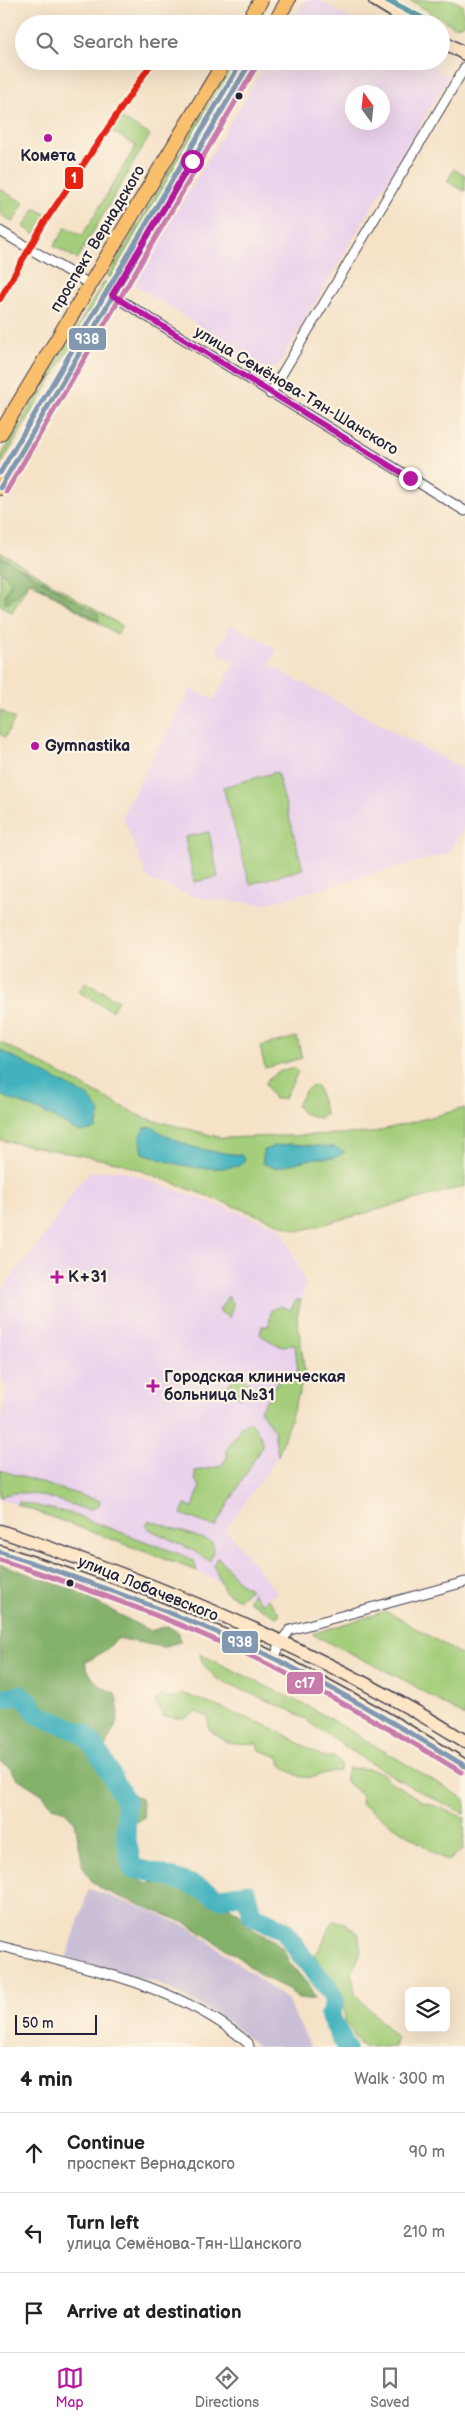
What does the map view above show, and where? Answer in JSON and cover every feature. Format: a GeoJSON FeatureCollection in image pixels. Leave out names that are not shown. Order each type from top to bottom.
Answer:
{"type":"FeatureCollection","features":[{"type":"Feature","properties":{"kind":"main road"},"geometry":{"type":"LineString","coordinates":[[252,15],[261,0]]}},
{"type":"Feature","properties":{"kind":"main road"},"geometry":{"type":"LineString","coordinates":[[279,15],[288,0]]}},
{"type":"Feature","properties":{"kind":"main road"},"geometry":{"type":"LineString","coordinates":[[375,0],[399,15]]}},
{"type":"Feature","properties":{"kind":"main road"},"geometry":{"type":"LineString","coordinates":[[450,45],[465,54]]}},
{"type":"Feature","properties":{"kind":"main road","name":"проспект Вернадского"},"geometry":{"type":"LineString","coordinates":[[0,434],[220,70]]}},
{"type":"Feature","properties":{"kind":"main road"},"geometry":{"type":"LineString","coordinates":[[0,488],[246,70]]}},
{"type":"Feature","properties":{"kind":"main road","name":"улица Лобачевского"},"geometry":{"type":"LineString","coordinates":[[0,1532],[139,1580],[282,1640],[423,1715],[465,1741]]}},
{"type":"Feature","properties":{"kind":"main road","name":"улица Лобачевского"},"geometry":{"type":"LineString","coordinates":[[0,1552],[198,1625],[274,1659],[413,1734],[465,1766]]}},
{"type":"Feature","properties":{"kind":"street"},"geometry":{"type":"LineString","coordinates":[[270,394],[465,66]]}},
{"type":"Feature","properties":{"kind":"street"},"geometry":{"type":"LineString","coordinates":[[0,231],[91,285]]}},
{"type":"Feature","properties":{"kind":"street","name":"улица Семёнова-Тян-Шанского"},"geometry":{"type":"LineString","coordinates":[[112,295],[270,394],[465,511]]}},
{"type":"Feature","properties":{"kind":"street"},"geometry":{"type":"LineString","coordinates":[[274,1659],[282,1640],[290,1630],[465,1582]]}},
{"type":"Feature","properties":{"kind":"street"},"geometry":{"type":"LineString","coordinates":[[0,1946],[150,1987],[224,2023],[248,2043],[249,2047]]}},
{"type":"Feature","properties":{"kind":"shaded area"},"geometry":{"type":"Polygon","coordinates":[[[305,0],[319,0],[344,15],[296,15],[305,0]]]}},
{"type":"Feature","properties":{"kind":"shaded area"},"geometry":{"type":"Polygon","coordinates":[[[263,70],[439,70],[449,76],[277,367],[267,369],[136,286],[138,275],[263,70]]]}},
{"type":"Feature","properties":{"kind":"shaded area"},"geometry":{"type":"Polygon","coordinates":[[[231,624],[277,649],[269,665],[465,770],[465,825],[449,853],[265,904],[198,898],[148,879],[122,815],[191,688],[214,700],[235,662],[216,652],[231,624]]]}},
{"type":"Feature","properties":{"kind":"shaded area","name":"Городская клиническая больница №31"},"geometry":{"type":"Polygon","coordinates":[[[120,1170],[281,1228],[306,1284],[297,1316],[305,1375],[278,1456],[226,1529],[277,1593],[261,1603],[197,1571],[0,1499],[0,1414],[3,1411],[7,1392],[0,1373],[0,1292],[42,1239],[76,1187],[89,1173],[120,1170]]]}},
{"type":"Feature","properties":{"kind":"shaded area"},"geometry":{"type":"Polygon","coordinates":[[[89,1889],[147,1909],[192,1929],[287,2000],[311,2047],[258,2047],[227,2020],[158,1983],[66,1959],[89,1889]]]}},
{"type":"Feature","properties":{"kind":"green space"},"geometry":{"type":"Polygon","coordinates":[[[410,0],[453,0],[462,5],[465,23],[455,27],[450,24],[450,15],[435,15],[410,0]]]}},
{"type":"Feature","properties":{"kind":"green space"},"geometry":{"type":"Polygon","coordinates":[[[229,70],[234,70],[111,278],[108,276],[229,70]]]}},
{"type":"Feature","properties":{"kind":"green space"},"geometry":{"type":"Polygon","coordinates":[[[116,115],[150,135],[77,259],[54,246],[66,227],[82,236],[136,146],[107,128],[116,115]]]}},
{"type":"Feature","properties":{"kind":"green space"},"geometry":{"type":"Polygon","coordinates":[[[454,169],[465,175],[465,191],[447,182],[454,169]]]}},
{"type":"Feature","properties":{"kind":"green space"},"geometry":{"type":"Polygon","coordinates":[[[0,189],[24,203],[13,222],[0,214],[0,189]]]}},
{"type":"Feature","properties":{"kind":"green space"},"geometry":{"type":"Polygon","coordinates":[[[35,208],[47,215],[35,234],[24,227],[35,208]]]}},
{"type":"Feature","properties":{"kind":"green space"},"geometry":{"type":"Polygon","coordinates":[[[104,282],[108,284],[0,466],[0,458],[104,282]]]}},
{"type":"Feature","properties":{"kind":"green space"},"geometry":{"type":"Polygon","coordinates":[[[0,552],[122,626],[117,634],[30,582],[12,612],[0,605],[0,573],[2,572],[11,582],[5,595],[15,598],[29,581],[35,581],[39,586],[99,621],[89,610],[42,580],[31,576],[31,573],[0,556],[0,552]]]}},
{"type":"Feature","properties":{"kind":"green space"},"geometry":{"type":"Polygon","coordinates":[[[0,556],[98,614],[99,621],[39,586],[35,581],[29,581],[15,598],[5,604],[5,595],[11,582],[4,573],[0,573],[0,556]]]}},
{"type":"Feature","properties":{"kind":"green space"},"geometry":{"type":"Polygon","coordinates":[[[0,710],[15,719],[5,737],[0,734],[0,710]]]}},
{"type":"Feature","properties":{"kind":"green space"},"geometry":{"type":"Polygon","coordinates":[[[277,772],[303,869],[250,884],[223,787],[277,772]]]}},
{"type":"Feature","properties":{"kind":"green space"},"geometry":{"type":"Polygon","coordinates":[[[209,832],[218,877],[194,882],[185,837],[209,832]]]}},
{"type":"Feature","properties":{"kind":"green space"},"geometry":{"type":"Polygon","coordinates":[[[85,982],[118,1000],[112,1011],[79,992],[85,982]]]}},
{"type":"Feature","properties":{"kind":"green space"},"geometry":{"type":"Polygon","coordinates":[[[297,1037],[302,1058],[265,1068],[260,1046],[297,1037]]]}},
{"type":"Feature","properties":{"kind":"green space"},"geometry":{"type":"Polygon","coordinates":[[[0,1042],[142,1117],[222,1138],[371,1133],[465,1108],[465,1186],[299,1231],[121,1163],[0,1140],[0,1042]]]}},
{"type":"Feature","properties":{"kind":"green space"},"geometry":{"type":"Polygon","coordinates":[[[294,1068],[298,1072],[284,1099],[274,1099],[265,1083],[276,1073],[294,1068]]]}},
{"type":"Feature","properties":{"kind":"green space"},"geometry":{"type":"Polygon","coordinates":[[[314,1085],[317,1086],[326,1115],[319,1118],[303,1113],[297,1106],[304,1092],[314,1085]]]}},
{"type":"Feature","properties":{"kind":"green space"},"geometry":{"type":"Polygon","coordinates":[[[228,1296],[233,1304],[229,1318],[219,1311],[228,1296]]]}},
{"type":"Feature","properties":{"kind":"green space"},"geometry":{"type":"Polygon","coordinates":[[[296,1300],[301,1300],[297,1316],[305,1375],[278,1456],[274,1430],[260,1410],[283,1374],[298,1372],[295,1345],[280,1346],[260,1335],[262,1326],[269,1326],[271,1310],[281,1306],[291,1310],[296,1300]]]}},
{"type":"Feature","properties":{"kind":"green space"},"geometry":{"type":"Polygon","coordinates":[[[236,1373],[251,1384],[241,1398],[226,1389],[236,1373]]]}},
{"type":"Feature","properties":{"kind":"green space"},"geometry":{"type":"Polygon","coordinates":[[[249,1421],[258,1432],[262,1446],[215,1527],[181,1514],[185,1505],[193,1507],[200,1487],[195,1480],[195,1471],[221,1466],[228,1456],[226,1451],[241,1427],[249,1421]]]}},
{"type":"Feature","properties":{"kind":"green space"},"geometry":{"type":"Polygon","coordinates":[[[0,1470],[100,1501],[99,1505],[89,1510],[43,1496],[19,1493],[8,1494],[0,1498],[0,1470]]]}},
{"type":"Feature","properties":{"kind":"green space"},"geometry":{"type":"Polygon","coordinates":[[[19,1502],[69,1513],[185,1556],[194,1561],[197,1571],[16,1504],[19,1502]]]}},
{"type":"Feature","properties":{"kind":"green space"},"geometry":{"type":"Polygon","coordinates":[[[149,1520],[212,1542],[213,1551],[210,1561],[149,1529],[146,1526],[149,1520]]]}},
{"type":"Feature","properties":{"kind":"green space"},"geometry":{"type":"Polygon","coordinates":[[[218,1557],[242,1585],[247,1586],[250,1590],[239,1599],[225,1592],[213,1565],[218,1557]]]}},
{"type":"Feature","properties":{"kind":"green space"},"geometry":{"type":"Polygon","coordinates":[[[0,1564],[73,1590],[150,1631],[167,1626],[179,1633],[180,1642],[162,1647],[117,1638],[107,1649],[85,1663],[96,1682],[115,1693],[118,1704],[116,1722],[99,1763],[113,1790],[130,1793],[141,1799],[144,1817],[117,1837],[134,1877],[147,1884],[161,1883],[228,1906],[239,1913],[247,1925],[273,1940],[283,1949],[289,1962],[309,1986],[315,1999],[299,1999],[288,1989],[261,1976],[237,1956],[186,1923],[103,1890],[91,1880],[83,1867],[75,1822],[64,1811],[51,1805],[42,1794],[17,1778],[8,1766],[0,1761],[0,1564]]]}},
{"type":"Feature","properties":{"kind":"green space"},"geometry":{"type":"Polygon","coordinates":[[[253,1593],[261,1603],[268,1599],[280,1614],[277,1617],[248,1601],[253,1593]]]}},
{"type":"Feature","properties":{"kind":"green space"},"geometry":{"type":"Polygon","coordinates":[[[386,1611],[465,1657],[465,1717],[408,1682],[312,1634],[386,1611]]]}},
{"type":"Feature","properties":{"kind":"green space"},"geometry":{"type":"Polygon","coordinates":[[[200,1654],[315,1710],[465,1799],[465,1814],[370,1763],[292,1711],[218,1680],[203,1664],[200,1654]]]}},
{"type":"Feature","properties":{"kind":"green space"},"geometry":{"type":"Polygon","coordinates":[[[182,1693],[275,1729],[323,1757],[336,1757],[341,1766],[339,1771],[309,1778],[299,1776],[281,1765],[279,1757],[259,1750],[257,1744],[236,1744],[222,1739],[209,1729],[208,1717],[196,1712],[183,1719],[163,1716],[155,1701],[162,1695],[167,1698],[178,1698],[182,1693]]]}},
{"type":"Feature","properties":{"kind":"green space"},"geometry":{"type":"Polygon","coordinates":[[[348,1768],[370,1769],[382,1773],[388,1780],[420,1800],[465,1818],[463,1850],[447,1861],[361,1804],[362,1796],[345,1781],[348,1768]]]}},
{"type":"Feature","properties":{"kind":"green space"},"geometry":{"type":"Polygon","coordinates":[[[334,1921],[345,1923],[358,1933],[361,1951],[352,1973],[355,1994],[397,2038],[394,2047],[362,2047],[345,2021],[344,2001],[314,1954],[320,1948],[334,1921]]]}},
{"type":"Feature","properties":{"kind":"water"},"geometry":{"type":"Polygon","coordinates":[[[0,1050],[89,1097],[100,1112],[96,1129],[79,1132],[45,1113],[0,1095],[0,1050]]]}},
{"type":"Feature","properties":{"kind":"water"},"geometry":{"type":"Polygon","coordinates":[[[152,1127],[184,1144],[205,1150],[241,1155],[245,1160],[239,1166],[201,1168],[190,1167],[143,1153],[140,1136],[144,1128],[152,1127]]]}},
{"type":"Feature","properties":{"kind":"water"},"geometry":{"type":"Polygon","coordinates":[[[290,1144],[334,1147],[345,1152],[334,1158],[315,1158],[275,1168],[263,1163],[263,1151],[274,1146],[290,1144]]]}},
{"type":"Feature","properties":{"kind":"waterway"},"geometry":{"type":"LineString","coordinates":[[0,1699],[20,1695],[30,1702],[36,1714],[85,1734],[103,1760],[126,1802],[126,1837],[132,1868],[177,1879],[199,1887],[219,1898],[246,1893],[252,1915],[284,1930],[326,1985],[335,2001],[330,2016],[346,2047]]}},
{"type":"Feature","properties":{"kind":"transit line"},"geometry":{"type":"LineString","coordinates":[[387,0],[416,15]]}},
{"type":"Feature","properties":{"kind":"transit line","name":"1"},"geometry":{"type":"LineString","coordinates":[[0,299],[44,223],[147,70]]}},
{"type":"Feature","properties":{"kind":"transit line"},"geometry":{"type":"LineString","coordinates":[[0,473],[237,70]]}},
{"type":"Feature","properties":{"kind":"transit line","name":"938"},"geometry":{"type":"LineString","coordinates":[[0,488],[246,70]]}},
{"type":"Feature","properties":{"kind":"transit line","name":"с17"},"geometry":{"type":"LineString","coordinates":[[6,492],[254,70]]}},
{"type":"Feature","properties":{"kind":"transit line","name":"938"},"geometry":{"type":"LineString","coordinates":[[0,1552],[131,1598],[259,1651],[364,1706],[465,1766]]}},
{"type":"Feature","properties":{"kind":"transit line","name":"с17"},"geometry":{"type":"LineString","coordinates":[[0,1560],[129,1605],[224,1644],[334,1698],[461,1772]]}},
{"type":"Feature","properties":{"kind":"place","name":"Комета"},"geometry":{"type":"Point","coordinates":[48,138]}},
{"type":"Feature","properties":{"kind":"place","name":"Gymnastika"},"geometry":{"type":"Point","coordinates":[35,746]}},
{"type":"Feature","properties":{"kind":"place","name":"К+31"},"geometry":{"type":"Point","coordinates":[57,1277]}},
{"type":"Feature","properties":{"kind":"place","name":"Городская клиническая больница №31"},"geometry":{"type":"Point","coordinates":[153,1386]}},
{"type":"Feature","properties":{"kind":"route"},"geometry":{"type":"LineString","coordinates":[[192,161],[112,295],[410,478]]}}]}
